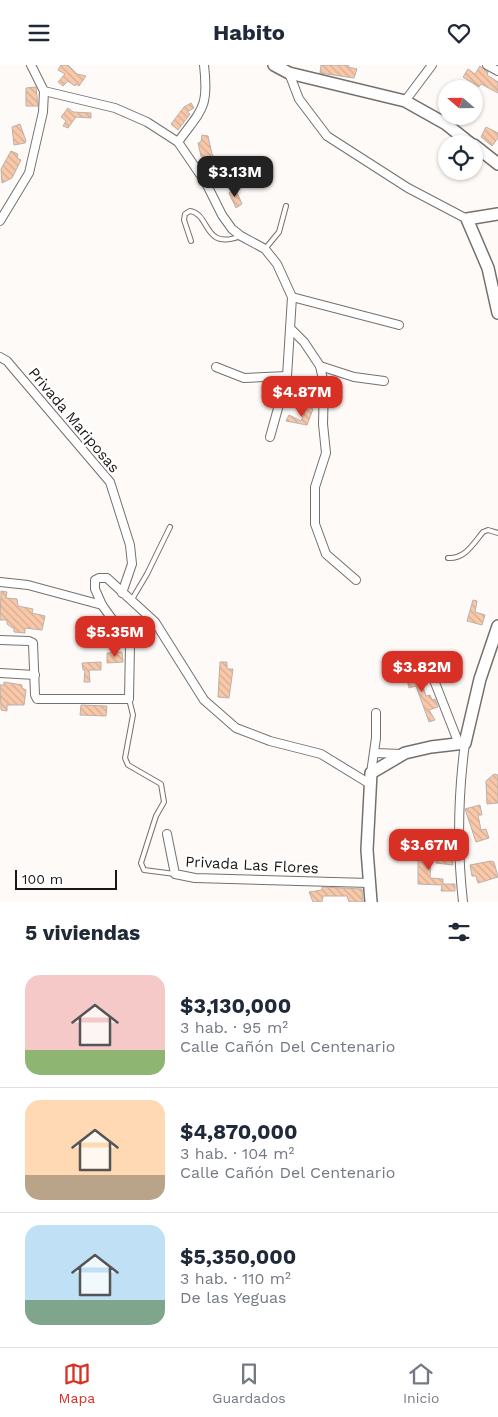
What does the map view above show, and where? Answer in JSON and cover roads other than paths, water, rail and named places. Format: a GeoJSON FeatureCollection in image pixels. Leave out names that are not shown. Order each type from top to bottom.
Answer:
{"type":"FeatureCollection","features":[{"type":"Feature","properties":{"kind":"street"},"geometry":{"type":"LineString","coordinates":[[0,221],[29,173],[43,112],[44,91],[39,77],[31,65]]}},
{"type":"Feature","properties":{"kind":"street"},"geometry":{"type":"LineString","coordinates":[[178,142],[205,101],[207,92],[204,65]]}},
{"type":"Feature","properties":{"kind":"street"},"geometry":{"type":"LineString","coordinates":[[274,65],[289,73],[405,101],[460,135]]}},
{"type":"Feature","properties":{"kind":"street"},"geometry":{"type":"LineString","coordinates":[[405,101],[432,65]]}},
{"type":"Feature","properties":{"kind":"street"},"geometry":{"type":"LineString","coordinates":[[487,65],[498,71]]}},
{"type":"Feature","properties":{"kind":"street"},"geometry":{"type":"LineString","coordinates":[[289,73],[298,99],[327,136],[408,188],[467,219],[498,214]]}},
{"type":"Feature","properties":{"kind":"street"},"geometry":{"type":"LineString","coordinates":[[44,91],[115,108],[147,122],[178,142],[206,183],[222,215],[241,236],[265,249],[277,264],[292,297],[287,376],[270,437]]}},
{"type":"Feature","properties":{"kind":"street"},"geometry":{"type":"LineString","coordinates":[[483,153],[498,164]]}},
{"type":"Feature","properties":{"kind":"street"},"geometry":{"type":"LineString","coordinates":[[467,219],[488,269],[498,313]]}},
{"type":"Feature","properties":{"kind":"street"},"geometry":{"type":"LineString","coordinates":[[292,297],[399,325]]}},
{"type":"Feature","properties":{"kind":"street"},"geometry":{"type":"LineString","coordinates":[[290,328],[304,342],[320,366],[326,395],[323,424],[326,453],[315,487],[314,514],[326,554],[356,581]]}},
{"type":"Feature","properties":{"kind":"street","name":"Privada Mariposas"},"geometry":{"type":"LineString","coordinates":[[0,357],[6,361],[110,482],[130,545],[132,564],[122,593]]}},
{"type":"Feature","properties":{"kind":"street"},"geometry":{"type":"LineString","coordinates":[[320,366],[354,377],[384,381]]}},
{"type":"Feature","properties":{"kind":"street"},"geometry":{"type":"LineString","coordinates":[[216,367],[244,378],[287,376]]}},
{"type":"Feature","properties":{"kind":"street"},"geometry":{"type":"LineString","coordinates":[[0,640],[31,641],[34,645],[35,695],[37,699],[129,699],[130,644],[102,605],[95,589],[95,580],[107,578],[155,623],[204,700],[236,728],[270,741],[321,755],[370,779]]}},
{"type":"Feature","properties":{"kind":"street"},"geometry":{"type":"LineString","coordinates":[[0,582],[28,585],[102,605]]}},
{"type":"Feature","properties":{"kind":"street"},"geometry":{"type":"LineString","coordinates":[[462,902],[459,827],[462,743],[480,679],[498,626]]}},
{"type":"Feature","properties":{"kind":"street"},"geometry":{"type":"LineString","coordinates":[[0,673],[35,675]]}},
{"type":"Feature","properties":{"kind":"street"},"geometry":{"type":"LineString","coordinates":[[432,675],[462,743]]}},
{"type":"Feature","properties":{"kind":"street"},"geometry":{"type":"LineString","coordinates":[[371,902],[367,850],[370,779],[374,753],[376,713]]}},
{"type":"Feature","properties":{"kind":"street"},"geometry":{"type":"LineString","coordinates":[[374,753],[404,754],[431,747],[462,743]]}},
{"type":"Feature","properties":{"kind":"street"},"geometry":{"type":"LineString","coordinates":[[370,779],[404,754]]}},
{"type":"Feature","properties":{"kind":"street","name":"Privada Las Flores"},"geometry":{"type":"LineString","coordinates":[[167,834],[175,874],[196,878],[369,883]]}},
{"type":"Feature","properties":{"kind":"lane"},"geometry":{"type":"LineString","coordinates":[[265,249],[279,232],[286,206]]}},
{"type":"Feature","properties":{"kind":"lane"},"geometry":{"type":"LineString","coordinates":[[191,241],[184,219],[185,214],[190,211],[199,215],[213,235],[223,240],[241,236]]}},
{"type":"Feature","properties":{"kind":"lane"},"geometry":{"type":"LineString","coordinates":[[131,601],[147,574],[170,527]]}},
{"type":"Feature","properties":{"kind":"lane"},"geometry":{"type":"LineString","coordinates":[[448,558],[456,559],[463,555],[483,532],[488,530],[498,533]]}},
{"type":"Feature","properties":{"kind":"lane"},"geometry":{"type":"LineString","coordinates":[[129,699],[133,715],[125,758],[128,765],[161,784],[164,802],[156,816],[141,863],[144,870],[175,874]]}}]}
